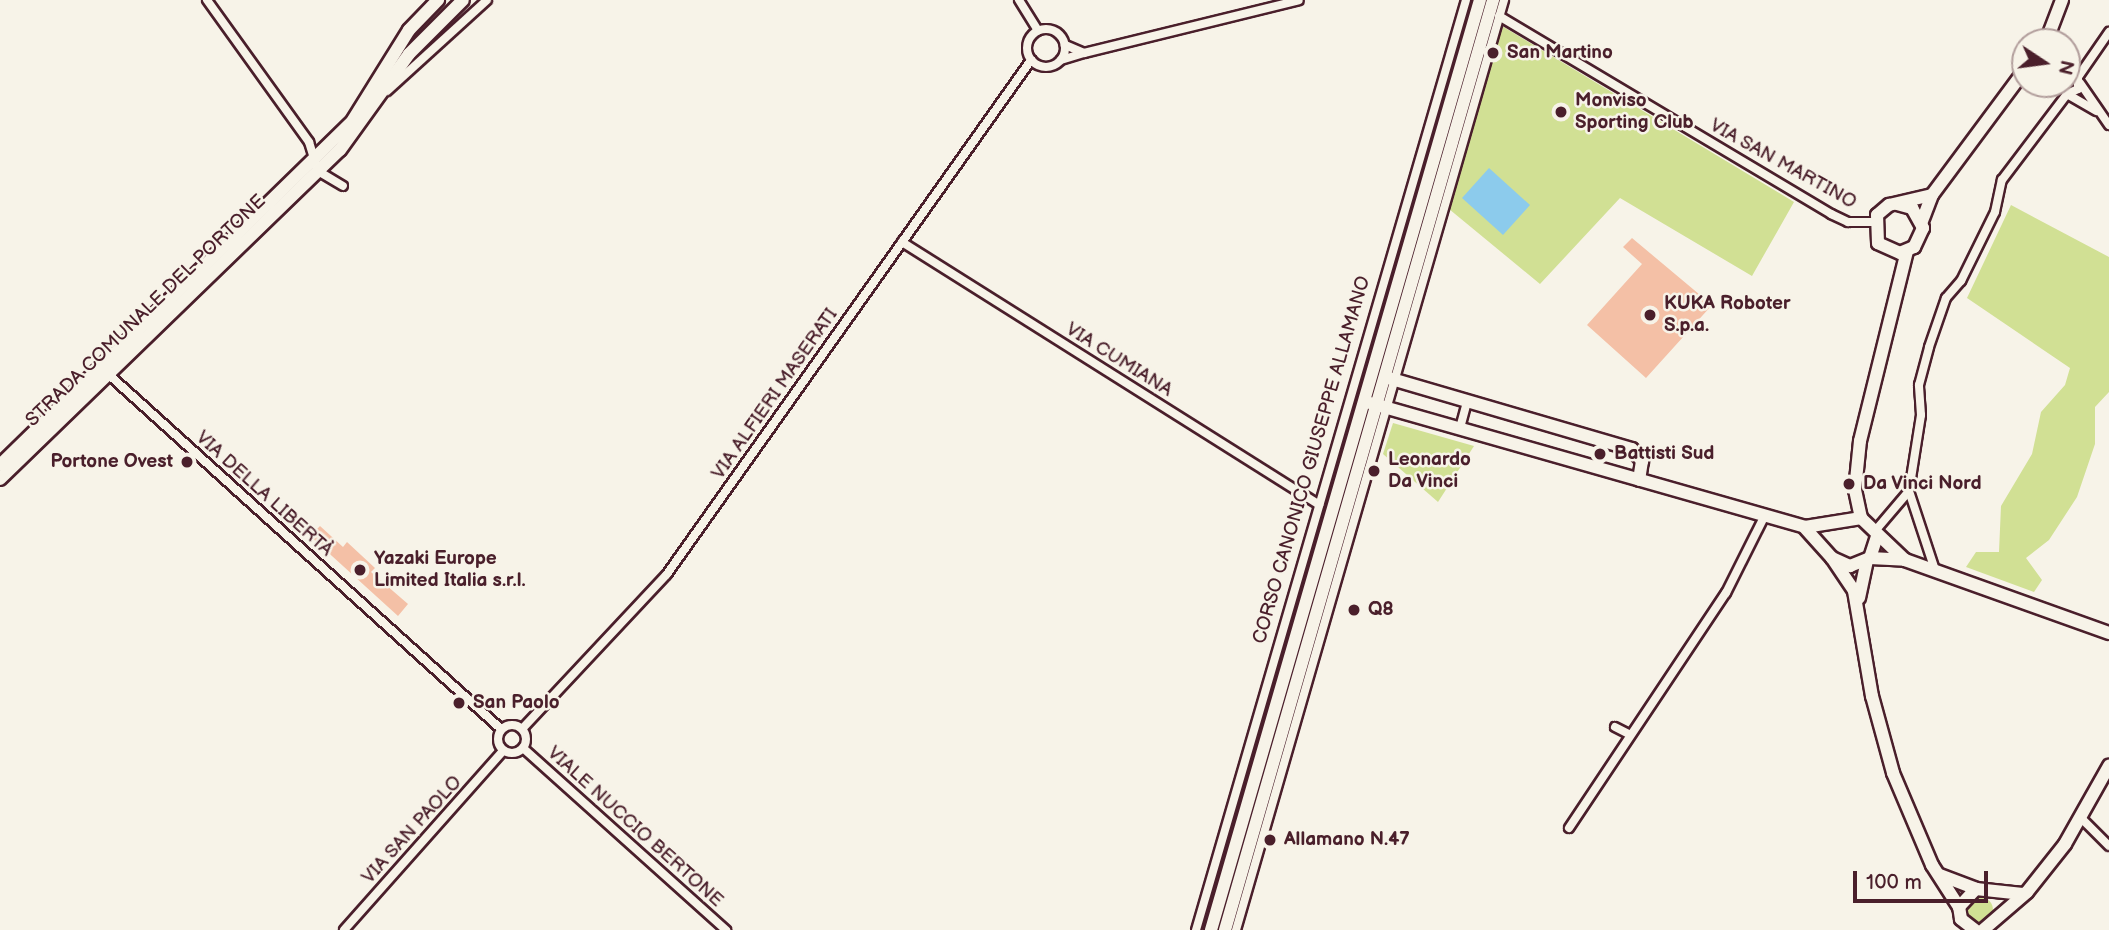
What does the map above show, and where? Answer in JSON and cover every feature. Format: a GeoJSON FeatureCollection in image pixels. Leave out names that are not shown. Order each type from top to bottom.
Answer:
{"type":"FeatureCollection","features":[{"type":"Feature","properties":{"kind":"street"},"geometry":{"type":"LineString","coordinates":[[207,0],[309,142],[317,165],[343,186]]}},
{"type":"Feature","properties":{"kind":"street","name":"STRADA COMUNALE DEL PORTONE"},"geometry":{"type":"LineString","coordinates":[[317,165],[359,112],[408,30],[438,0]]}},
{"type":"Feature","properties":{"kind":"street","name":"STRADA COMUNALE DEL PORTONE"},"geometry":{"type":"LineString","coordinates":[[0,465],[104,370],[317,165],[356,134],[416,46],[463,0]]}},
{"type":"Feature","properties":{"kind":"street","name":"STRADA COMUNALE DEL PORTONE"},"geometry":{"type":"LineString","coordinates":[[382,94],[487,0]]}},
{"type":"Feature","properties":{"kind":"street"},"geometry":{"type":"LineString","coordinates":[[1019,0],[1038,31]]}},
{"type":"Feature","properties":{"kind":"street"},"geometry":{"type":"LineString","coordinates":[[1084,53],[1065,46],[1051,30],[1038,31],[1027,45],[1031,60],[1045,67],[1084,53],[1299,0]]}},
{"type":"Feature","properties":{"kind":"street","name":"CORSO CANONICO GIUSEPPE ALLAMANO"},"geometry":{"type":"LineString","coordinates":[[1196,930],[1465,0]]}},
{"type":"Feature","properties":{"kind":"street","name":"CORSO CANONICO GIUSEPPE ALLAMANO"},"geometry":{"type":"LineString","coordinates":[[1211,930],[1480,0]]}},
{"type":"Feature","properties":{"kind":"street"},"geometry":{"type":"LineString","coordinates":[[1236,930],[1493,0]]}},
{"type":"Feature","properties":{"kind":"street"},"geometry":{"type":"LineString","coordinates":[[1390,379],[1504,0]]}},
{"type":"Feature","properties":{"kind":"street"},"geometry":{"type":"LineString","coordinates":[[2051,28],[2062,0]]}},
{"type":"Feature","properties":{"kind":"street","name":"VIA SAN MARTINO"},"geometry":{"type":"LineString","coordinates":[[1499,16],[1831,214],[1848,222],[1874,222]]}},
{"type":"Feature","properties":{"kind":"street"},"geometry":{"type":"LineString","coordinates":[[2081,77],[2109,32]]}},
{"type":"Feature","properties":{"kind":"street"},"geometry":{"type":"LineString","coordinates":[[1061,60],[1065,46]]}},
{"type":"Feature","properties":{"kind":"street","name":"VIA ALFIERI MASERATI"},"geometry":{"type":"LineString","coordinates":[[522,729],[667,574],[1031,60]]}},
{"type":"Feature","properties":{"kind":"street"},"geometry":{"type":"LineString","coordinates":[[2081,84],[2096,111],[2109,125]]}},
{"type":"Feature","properties":{"kind":"street"},"geometry":{"type":"LineString","coordinates":[[1905,561],[1861,519],[1855,490],[1864,413],[1895,290],[1908,251],[1922,235],[1922,221],[1932,195],[2011,90]]}},
{"type":"Feature","properties":{"kind":"street"},"geometry":{"type":"LineString","coordinates":[[1935,570],[1909,491],[1921,415],[1919,385],[1946,298],[1961,281],[1995,212],[2002,180],[2064,98]]}},
{"type":"Feature","properties":{"kind":"street"},"geometry":{"type":"LineString","coordinates":[[2074,98],[2096,111]]}},
{"type":"Feature","properties":{"kind":"street"},"geometry":{"type":"LineString","coordinates":[[1895,290],[1891,260],[1878,243],[1874,222],[1883,209],[1932,195]]}},
{"type":"Feature","properties":{"kind":"street"},"geometry":{"type":"LineString","coordinates":[[1897,204],[1912,208],[1922,221]]}},
{"type":"Feature","properties":{"kind":"street","name":"VIA CUMIANA"},"geometry":{"type":"LineString","coordinates":[[902,242],[1319,505]]}},
{"type":"Feature","properties":{"kind":"street"},"geometry":{"type":"LineString","coordinates":[[1878,243],[1892,252],[1908,251]]}},
{"type":"Feature","properties":{"kind":"street","name":"STRADA COMUNALE DEL PORTONE"},"geometry":{"type":"LineString","coordinates":[[0,479],[104,370]]}},
{"type":"Feature","properties":{"kind":"street","name":"VIA DELLA LIBERTÀ"},"geometry":{"type":"LineString","coordinates":[[104,370],[501,729]]}},
{"type":"Feature","properties":{"kind":"street"},"geometry":{"type":"LineString","coordinates":[[1390,379],[1632,449],[1642,461],[1639,480]]}},
{"type":"Feature","properties":{"kind":"street"},"geometry":{"type":"LineString","coordinates":[[1349,398],[1805,527],[1861,519]]}},
{"type":"Feature","properties":{"kind":"street"},"geometry":{"type":"LineString","coordinates":[[1460,428],[1467,402]]}},
{"type":"Feature","properties":{"kind":"street"},"geometry":{"type":"LineString","coordinates":[[1225,930],[1382,407]]}},
{"type":"Feature","properties":{"kind":"street"},"geometry":{"type":"LineString","coordinates":[[1830,553],[1837,522],[1855,490]]}},
{"type":"Feature","properties":{"kind":"street"},"geometry":{"type":"LineString","coordinates":[[1858,612],[1868,559],[1876,534],[1909,491]]}},
{"type":"Feature","properties":{"kind":"street"},"geometry":{"type":"LineString","coordinates":[[1569,828],[1629,734],[1726,593],[1765,515]]}},
{"type":"Feature","properties":{"kind":"street"},"geometry":{"type":"LineString","coordinates":[[1805,527],[1830,553],[1852,585],[1885,746],[1938,874],[1959,906],[1968,928]]}},
{"type":"Feature","properties":{"kind":"street"},"geometry":{"type":"LineString","coordinates":[[1830,553],[1850,566],[1868,559],[1905,561],[2109,633]]}},
{"type":"Feature","properties":{"kind":"street"},"geometry":{"type":"LineString","coordinates":[[514,725],[522,729],[523,747],[512,754],[503,751],[497,738],[501,729],[514,725]]}},
{"type":"Feature","properties":{"kind":"street"},"geometry":{"type":"LineString","coordinates":[[1615,727],[1629,734]]}},
{"type":"Feature","properties":{"kind":"street","name":"VIALE NUCCIO BERTONE"},"geometry":{"type":"LineString","coordinates":[[523,747],[726,930]]}},
{"type":"Feature","properties":{"kind":"street","name":"VIA SAN PAOLO"},"geometry":{"type":"LineString","coordinates":[[344,930],[503,751]]}},
{"type":"Feature","properties":{"kind":"street"},"geometry":{"type":"LineString","coordinates":[[1983,930],[2023,894],[2082,819],[2109,766]]}},
{"type":"Feature","properties":{"kind":"street"},"geometry":{"type":"LineString","coordinates":[[2082,819],[2109,846]]}},
{"type":"Feature","properties":{"kind":"street"},"geometry":{"type":"LineString","coordinates":[[1938,874],[1982,890],[2023,894]]}},
{"type":"Feature","properties":{"kind":"street"},"geometry":{"type":"LineString","coordinates":[[1959,906],[1982,890]]}},
{"type":"Feature","properties":{"kind":"street"},"geometry":{"type":"LineString","coordinates":[[1982,890],[2000,913]]}},
{"type":"Feature","properties":{"kind":"green space","name":"Monviso Sporting Club"},"geometry":{"type":"Polygon","coordinates":[[[1502,26],[1794,202],[1752,276],[1620,198],[1540,284],[1449,209],[1502,26]]]}},
{"type":"Feature","properties":{"kind":"green space"},"geometry":{"type":"Polygon","coordinates":[[[2011,205],[2109,257],[2109,392],[2095,407],[2095,444],[2077,497],[2049,540],[2026,558],[2042,580],[2034,592],[1966,567],[1976,552],[1999,552],[2001,506],[2032,454],[2041,412],[2065,385],[2070,368],[1967,298],[2011,205]]]}},
{"type":"Feature","properties":{"kind":"green space"},"geometry":{"type":"Polygon","coordinates":[[[1393,423],[1474,446],[1438,502],[1383,454],[1393,423]]]}},
{"type":"Feature","properties":{"kind":"green space"},"geometry":{"type":"Polygon","coordinates":[[[1980,897],[1989,901],[1993,910],[1989,919],[1980,923],[1971,919],[1967,910],[1971,901],[1980,897]]]}},
{"type":"Feature","properties":{"kind":"water"},"geometry":{"type":"Polygon","coordinates":[[[1489,168],[1530,205],[1503,235],[1462,198],[1489,168]]]}},
{"type":"Feature","properties":{"kind":"building","name":"KUKA Roboter S.p.a."},"geometry":{"type":"Polygon","coordinates":[[[1632,238],[1712,305],[1646,378],[1587,325],[1642,264],[1623,247],[1632,238]]]}},
{"type":"Feature","properties":{"kind":"building","name":"Yazaki Europe Limited Italia s.r.l."},"geometry":{"type":"Polygon","coordinates":[[[320,526],[343,547],[347,542],[375,568],[371,572],[408,604],[398,616],[310,536],[320,526]]]}},
{"type":"Feature","properties":{"kind":"place","name":"San Martino"},"geometry":{"type":"Point","coordinates":[1493,53]}},
{"type":"Feature","properties":{"kind":"place","name":"Monviso Sporting Club"},"geometry":{"type":"Point","coordinates":[1561,112]}},
{"type":"Feature","properties":{"kind":"place","name":"KUKA Roboter S.p.a."},"geometry":{"type":"Point","coordinates":[1650,315]}},
{"type":"Feature","properties":{"kind":"place","name":"Battisti Sud"},"geometry":{"type":"Point","coordinates":[1600,454]}},
{"type":"Feature","properties":{"kind":"place","name":"Portone Ovest"},"geometry":{"type":"Point","coordinates":[187,462]}},
{"type":"Feature","properties":{"kind":"place","name":"Leonardo Da Vinci"},"geometry":{"type":"Point","coordinates":[1374,471]}},
{"type":"Feature","properties":{"kind":"place","name":"Da Vinci Nord"},"geometry":{"type":"Point","coordinates":[1849,484]}},
{"type":"Feature","properties":{"kind":"place","name":"Yazaki Europe Limited Italia s.r.l."},"geometry":{"type":"Point","coordinates":[360,570]}},
{"type":"Feature","properties":{"kind":"place","name":"Q8"},"geometry":{"type":"Point","coordinates":[1354,610]}},
{"type":"Feature","properties":{"kind":"place","name":"San Paolo"},"geometry":{"type":"Point","coordinates":[459,703]}},
{"type":"Feature","properties":{"kind":"place","name":"Allamano N.47"},"geometry":{"type":"Point","coordinates":[1270,840]}}]}
